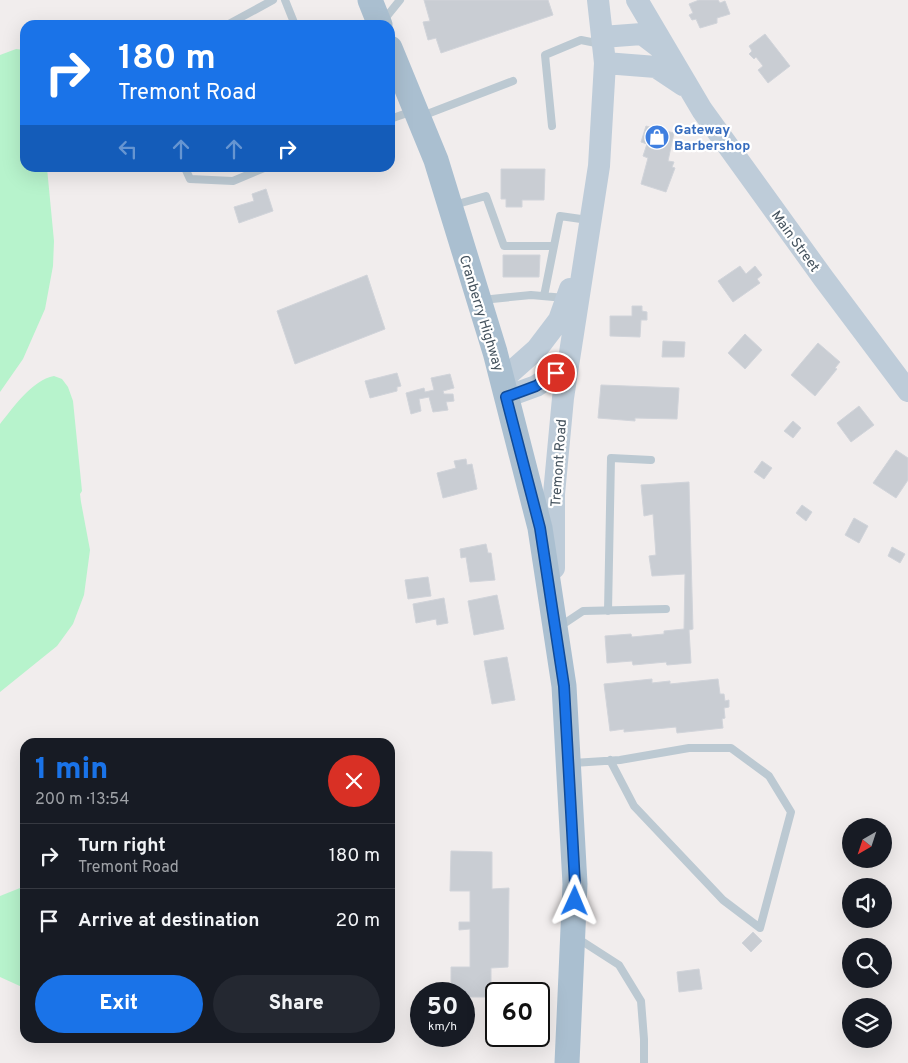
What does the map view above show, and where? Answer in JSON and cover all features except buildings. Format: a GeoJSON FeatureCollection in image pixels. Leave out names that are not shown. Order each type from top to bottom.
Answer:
{"type":"FeatureCollection","features":[{"type":"Feature","properties":{"kind":"main road"},"geometry":{"type":"LineString","coordinates":[[370,0],[378,20]]}},
{"type":"Feature","properties":{"kind":"main road","name":"Tremont Road"},"geometry":{"type":"LineString","coordinates":[[555,626],[554,494],[563,398],[599,166],[603,48],[598,0]]}},
{"type":"Feature","properties":{"kind":"main road","name":"Main Street"},"geometry":{"type":"LineString","coordinates":[[637,0],[708,118],[824,279],[908,391]]}},
{"type":"Feature","properties":{"kind":"main road","name":"Main Street"},"geometry":{"type":"LineString","coordinates":[[603,48],[642,34],[668,54]]}},
{"type":"Feature","properties":{"kind":"main road","name":"Main Street"},"geometry":{"type":"LineString","coordinates":[[603,48],[656,67],[689,89]]}},
{"type":"Feature","properties":{"kind":"main road","name":"Cranberry Highway"},"geometry":{"type":"LineString","coordinates":[[395,60],[436,160],[504,388],[540,528],[564,686],[575,884],[567,1063]]}},
{"type":"Feature","properties":{"kind":"main road","name":"Tremont Road"},"geometry":{"type":"LineString","coordinates":[[504,388],[537,350],[559,320],[586,246]]}},
{"type":"Feature","properties":{"kind":"main road"},"geometry":{"type":"LineString","coordinates":[[504,388],[536,386],[568,365]]}},
{"type":"Feature","properties":{"kind":"lane"},"geometry":{"type":"LineString","coordinates":[[236,20],[273,0]]}},
{"type":"Feature","properties":{"kind":"lane"},"geometry":{"type":"LineString","coordinates":[[285,0],[293,20]]}},
{"type":"Feature","properties":{"kind":"lane"},"geometry":{"type":"LineString","coordinates":[[384,20],[400,0]]}},
{"type":"Feature","properties":{"kind":"lane"},"geometry":{"type":"LineString","coordinates":[[552,126],[545,55],[581,40],[603,48]]}},
{"type":"Feature","properties":{"kind":"lane"},"geometry":{"type":"LineString","coordinates":[[395,118],[417,114],[513,81]]}},
{"type":"Feature","properties":{"kind":"lane"},"geometry":{"type":"LineString","coordinates":[[187,172],[190,179],[234,181],[255,172]]}},
{"type":"Feature","properties":{"kind":"lane"},"geometry":{"type":"LineString","coordinates":[[450,207],[486,196],[504,246],[554,246]]}},
{"type":"Feature","properties":{"kind":"lane"},"geometry":{"type":"LineString","coordinates":[[544,296],[560,216],[590,220]]}},
{"type":"Feature","properties":{"kind":"lane"},"geometry":{"type":"LineString","coordinates":[[479,300],[531,295],[567,298]]}},
{"type":"Feature","properties":{"kind":"lane"},"geometry":{"type":"LineString","coordinates":[[608,611],[611,458],[651,460]]}},
{"type":"Feature","properties":{"kind":"lane"},"geometry":{"type":"LineString","coordinates":[[555,626],[583,611],[666,609]]}},
{"type":"Feature","properties":{"kind":"lane"},"geometry":{"type":"LineString","coordinates":[[568,763],[610,760],[689,748],[731,748],[769,776],[791,812],[760,928],[723,900],[634,806],[610,760]]}},
{"type":"Feature","properties":{"kind":"lane"},"geometry":{"type":"LineString","coordinates":[[573,935],[618,965],[641,1001],[644,1063]]}},
{"type":"Feature","properties":{"kind":"green space"},"geometry":{"type":"Polygon","coordinates":[[[20,49],[20,172],[47,172],[54,241],[53,266],[45,309],[23,359],[0,392],[0,55],[20,49]]]}},
{"type":"Feature","properties":{"kind":"green space"},"geometry":{"type":"Polygon","coordinates":[[[54,376],[62,379],[68,387],[73,401],[82,491],[80,494],[90,550],[84,595],[73,624],[57,646],[0,692],[0,424],[31,389],[38,383],[54,376]]]}},
{"type":"Feature","properties":{"kind":"green space"},"geometry":{"type":"Polygon","coordinates":[[[20,888],[20,986],[0,977],[0,896],[20,888]]]}},
{"type":"Feature","properties":{"kind":"place","name":"Gateway Barbershop"},"geometry":{"type":"Point","coordinates":[657,137]}},
{"type":"Feature","properties":{"kind":"route"},"geometry":{"type":"LineString","coordinates":[[556,373],[536,386],[506,397],[540,528],[564,686],[575,901]]}}]}
